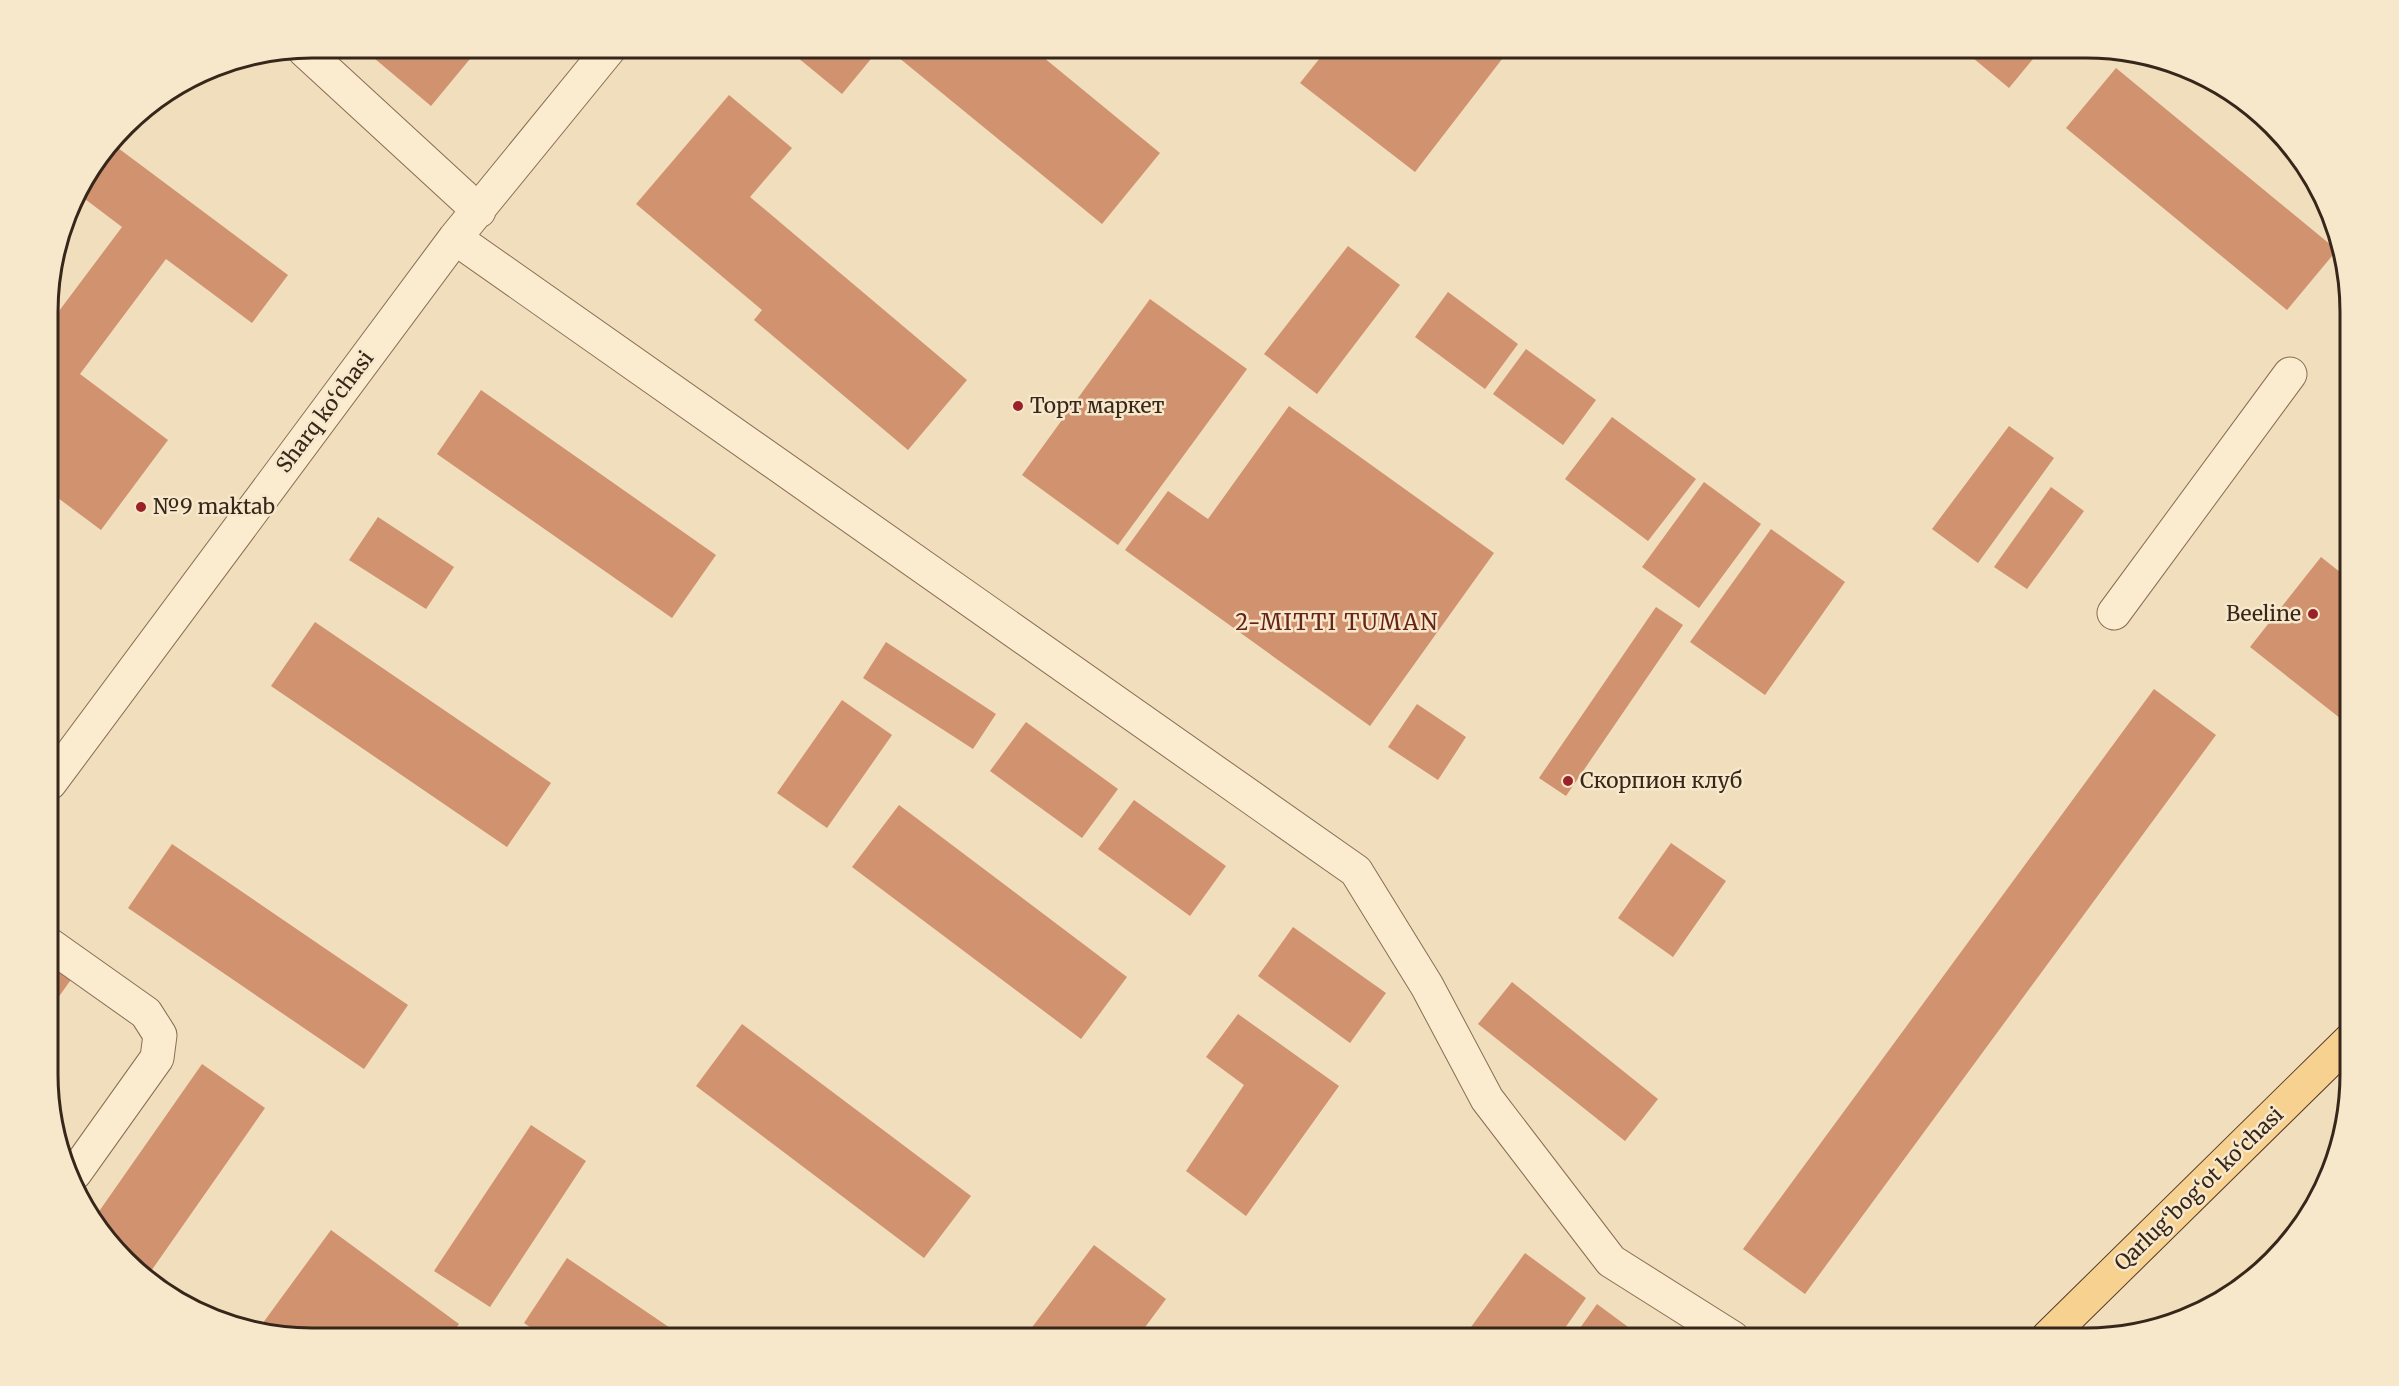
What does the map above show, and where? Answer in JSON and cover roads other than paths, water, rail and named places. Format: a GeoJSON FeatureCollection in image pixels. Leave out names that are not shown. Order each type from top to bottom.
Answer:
{"type":"FeatureCollection","features":[{"type":"Feature","properties":{"kind":"main road","name":"Qarlug‘bog‘ot ko‘chasi"},"geometry":{"type":"LineString","coordinates":[[2057,1328],[2340,1050]]}},
{"type":"Feature","properties":{"kind":"street"},"geometry":{"type":"LineString","coordinates":[[313,58],[479,211]]}},
{"type":"Feature","properties":{"kind":"street","name":"Sharq ko‘chasi"},"geometry":{"type":"LineString","coordinates":[[58,772],[455,238],[602,58]]}},
{"type":"Feature","properties":{"kind":"street"},"geometry":{"type":"LineString","coordinates":[[455,238],[1356,871],[1427,986],[1487,1099],[1611,1261],[1697,1328]]}},
{"type":"Feature","properties":{"kind":"street"},"geometry":{"type":"LineString","coordinates":[[2114,613],[2290,374]]}},
{"type":"Feature","properties":{"kind":"street"},"geometry":{"type":"LineString","coordinates":[[58,951],[146,1013],[160,1035],[157,1059],[77,1170]]}},
{"type":"Feature","properties":{"kind":"place","name":"Торт маркет"},"geometry":{"type":"Point","coordinates":[1018,406]}},
{"type":"Feature","properties":{"kind":"place","name":"№9 maktab"},"geometry":{"type":"Point","coordinates":[141,507]}},
{"type":"Feature","properties":{"kind":"place","name":"Beeline"},"geometry":{"type":"Point","coordinates":[2313,614]}},
{"type":"Feature","properties":{"kind":"place","name":"Скорпион клуб"},"geometry":{"type":"Point","coordinates":[1568,781]}},
{"type":"Feature","properties":{"kind":"district","name":"2-MITTI TUMAN"},"geometry":{"type":"Point","coordinates":[1337,622]}}]}
